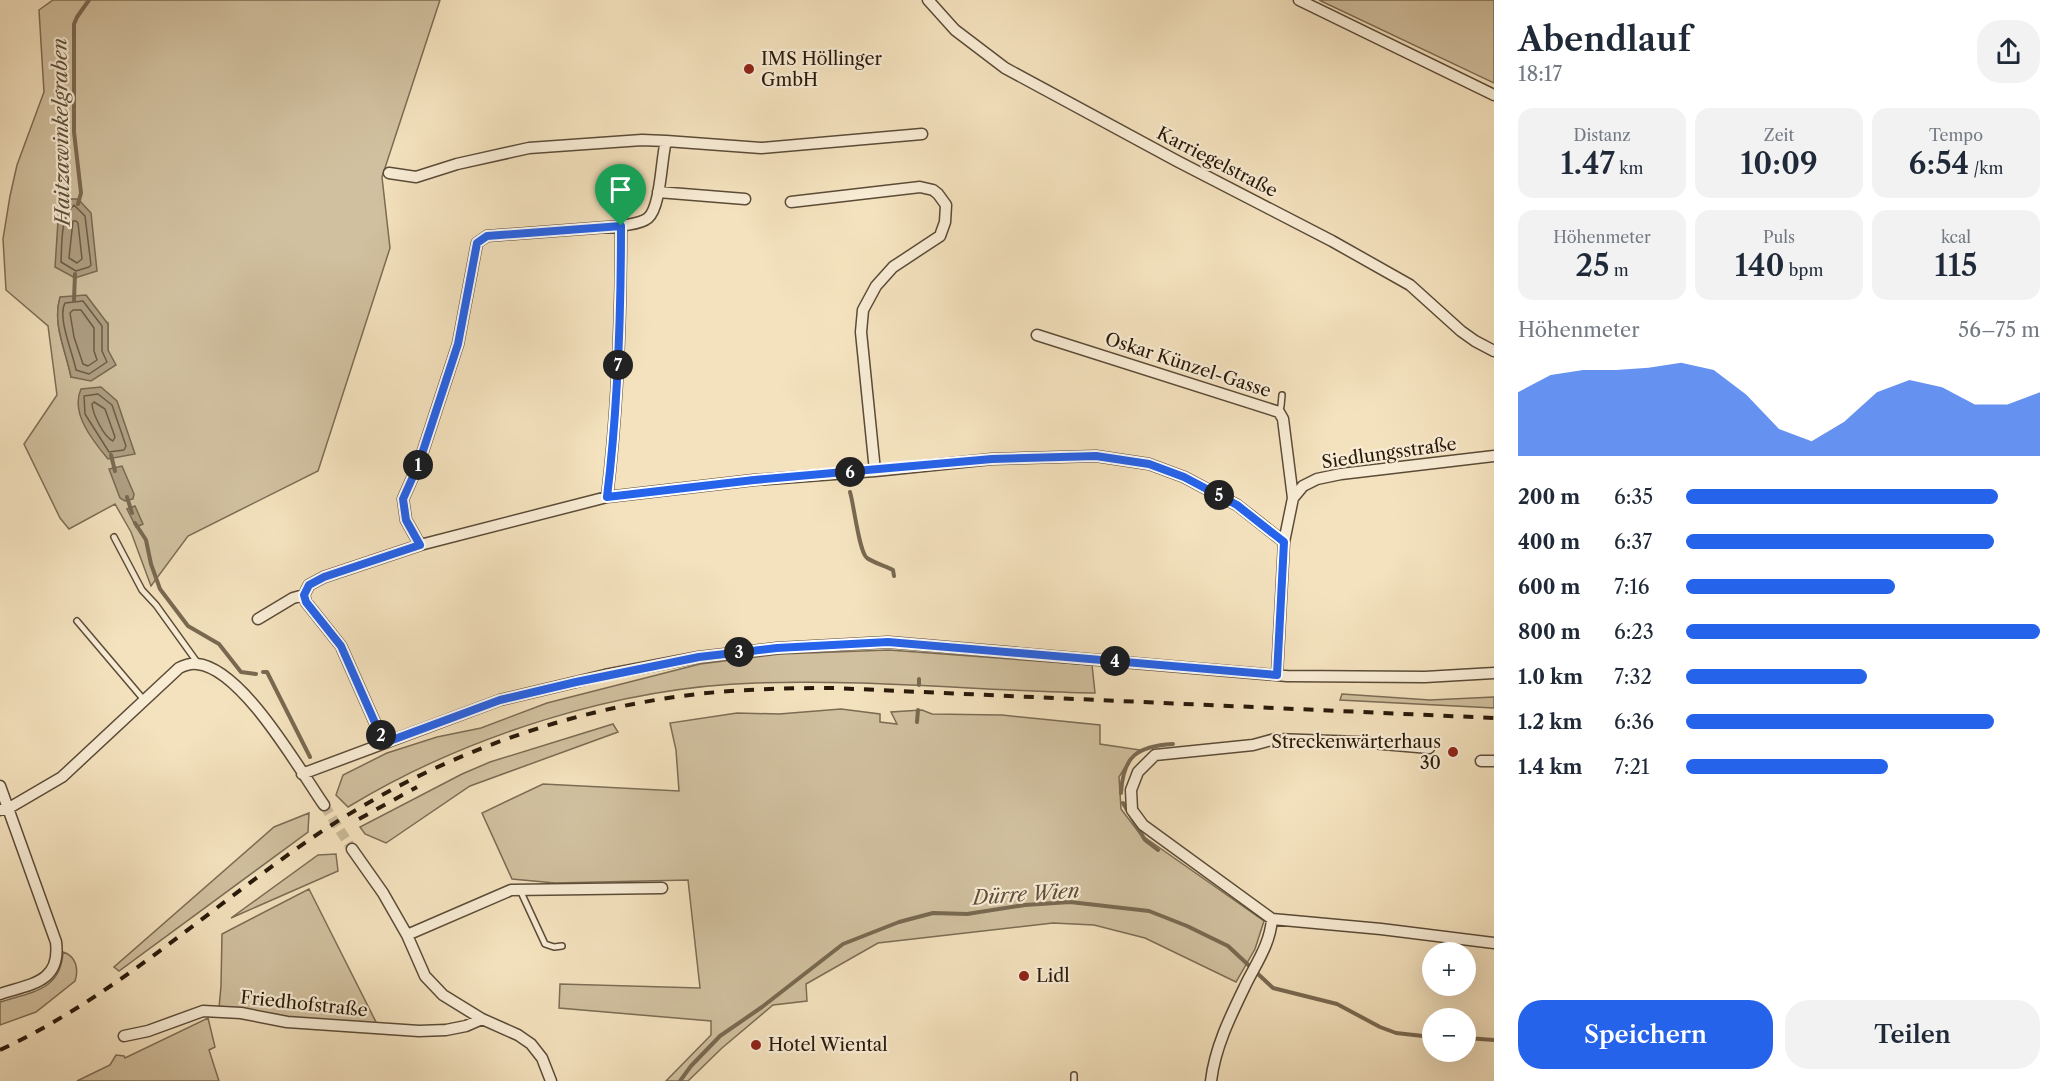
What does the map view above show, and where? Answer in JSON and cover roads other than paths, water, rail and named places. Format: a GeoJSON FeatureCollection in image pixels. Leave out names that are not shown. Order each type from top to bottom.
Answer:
{"type":"FeatureCollection","features":[{"type":"Feature","properties":{"kind":"street","name":"Karriegelstraße"},"geometry":{"type":"LineString","coordinates":[[928,0],[956,30],[1005,68],[1332,241],[1410,285],[1461,331],[1494,351]]}},
{"type":"Feature","properties":{"kind":"street"},"geometry":{"type":"LineString","coordinates":[[1299,0],[1494,94]]}},
{"type":"Feature","properties":{"kind":"street"},"geometry":{"type":"LineString","coordinates":[[389,172],[416,177],[457,164],[530,148],[642,140],[761,148],[922,134]]}},
{"type":"Feature","properties":{"kind":"street"},"geometry":{"type":"LineString","coordinates":[[420,545],[406,520],[403,499],[419,463],[458,344],[477,243],[487,236],[621,226],[646,219],[651,214],[658,192],[666,141]]}},
{"type":"Feature","properties":{"kind":"street"},"geometry":{"type":"LineString","coordinates":[[791,202],[920,187],[939,194],[946,205],[945,222],[940,236],[893,267],[876,286],[863,310],[861,332],[875,471]]}},
{"type":"Feature","properties":{"kind":"street"},"geometry":{"type":"LineString","coordinates":[[658,192],[745,199]]}},
{"type":"Feature","properties":{"kind":"street"},"geometry":{"type":"LineString","coordinates":[[607,497],[614,441],[621,302],[621,226]]}},
{"type":"Feature","properties":{"kind":"street","name":"Oskar Künzel-Gasse"},"geometry":{"type":"LineString","coordinates":[[1036,335],[1279,412],[1283,419],[1293,498]]}},
{"type":"Feature","properties":{"kind":"street"},"geometry":{"type":"LineString","coordinates":[[384,743],[341,646],[306,602],[304,595],[309,585],[324,577],[420,545],[607,497],[754,480],[992,459],[1096,456],[1149,464],[1184,477],[1237,505],[1284,542]]}},
{"type":"Feature","properties":{"kind":"street","name":"Siedlungsstraße"},"geometry":{"type":"LineString","coordinates":[[1293,498],[1303,486],[1317,478],[1494,456]]}},
{"type":"Feature","properties":{"kind":"street"},"geometry":{"type":"LineString","coordinates":[[1277,675],[1284,542],[1293,498]]}},
{"type":"Feature","properties":{"kind":"street"},"geometry":{"type":"LineString","coordinates":[[258,619],[293,598],[304,595]]}},
{"type":"Feature","properties":{"kind":"street"},"geometry":{"type":"LineString","coordinates":[[302,774],[500,700],[699,657],[777,648],[888,642],[1277,675],[1425,676],[1494,673]]}},
{"type":"Feature","properties":{"kind":"street"},"geometry":{"type":"LineString","coordinates":[[5,809],[62,777],[179,668],[198,664],[226,677],[258,708],[324,805]]}},
{"type":"Feature","properties":{"kind":"street"},"geometry":{"type":"LineString","coordinates":[[1429,748],[1275,734],[1253,745],[1155,755],[1138,772],[1131,790],[1132,810],[1143,825],[1272,919],[1494,943]]}},
{"type":"Feature","properties":{"kind":"street"},"geometry":{"type":"LineString","coordinates":[[1481,761],[1494,761]]}},
{"type":"Feature","properties":{"kind":"street"},"geometry":{"type":"LineString","coordinates":[[0,786],[5,809],[56,942],[56,961],[50,974],[40,981],[0,994]]}},
{"type":"Feature","properties":{"kind":"street"},"geometry":{"type":"LineString","coordinates":[[352,849],[383,893],[407,935],[425,976],[443,995],[482,1019],[518,1035],[531,1044],[542,1058],[550,1081]]}},
{"type":"Feature","properties":{"kind":"street"},"geometry":{"type":"LineString","coordinates":[[407,935],[494,896],[519,889],[662,888]]}},
{"type":"Feature","properties":{"kind":"street"},"geometry":{"type":"LineString","coordinates":[[1211,1081],[1214,1060],[1221,1038],[1267,943],[1272,919]]}},
{"type":"Feature","properties":{"kind":"street","name":"Friedhofstraße"},"geometry":{"type":"LineString","coordinates":[[124,1036],[148,1031],[203,1011],[241,1013],[285,1022],[419,1031],[446,1030],[466,1026],[482,1019]]}},
{"type":"Feature","properties":{"kind":"lane"},"geometry":{"type":"LineString","coordinates":[[1279,412],[1282,395]]}},
{"type":"Feature","properties":{"kind":"lane"},"geometry":{"type":"LineString","coordinates":[[114,537],[141,590],[156,605],[198,664]]}},
{"type":"Feature","properties":{"kind":"lane"},"geometry":{"type":"LineString","coordinates":[[76,621],[144,700]]}},
{"type":"Feature","properties":{"kind":"lane"},"geometry":{"type":"LineString","coordinates":[[519,889],[545,944],[554,947],[562,946]]}},
{"type":"Feature","properties":{"kind":"water"},"geometry":{"type":"Polygon","coordinates":[[[68,199],[78,199],[91,213],[97,271],[75,278],[55,267],[58,221],[68,199]]]}},
{"type":"Feature","properties":{"kind":"water"},"geometry":{"type":"Polygon","coordinates":[[[86,295],[108,324],[108,350],[116,365],[91,381],[71,377],[58,317],[60,297],[86,295]]]}},
{"type":"Feature","properties":{"kind":"water"},"geometry":{"type":"Polygon","coordinates":[[[101,387],[117,401],[135,454],[108,459],[85,426],[78,408],[81,389],[101,387]]]}},
{"type":"Feature","properties":{"kind":"water"},"geometry":{"type":"Polygon","coordinates":[[[122,466],[134,494],[133,499],[125,501],[120,498],[109,469],[122,466]]]}},
{"type":"Feature","properties":{"kind":"water"},"geometry":{"type":"Polygon","coordinates":[[[135,506],[143,524],[136,527],[127,509],[135,506]]]}},
{"type":"Feature","properties":{"kind":"waterway","name":"Haitzawinkelgraben"},"geometry":{"type":"LineString","coordinates":[[78,204],[81,193],[74,132],[74,24],[89,0]]}},
{"type":"Feature","properties":{"kind":"waterway","name":"Haitzawinkelgraben"},"geometry":{"type":"LineString","coordinates":[[74,300],[75,274]]}},
{"type":"Feature","properties":{"kind":"waterway","name":"Haitzawinkelgraben"},"geometry":{"type":"LineString","coordinates":[[111,455],[115,471]]}},
{"type":"Feature","properties":{"kind":"waterway"},"geometry":{"type":"LineString","coordinates":[[850,492],[864,554],[870,560],[893,570],[894,576]]}},
{"type":"Feature","properties":{"kind":"waterway","name":"Haitzawinkelgraben"},"geometry":{"type":"LineString","coordinates":[[127,497],[132,513]]}},
{"type":"Feature","properties":{"kind":"waterway","name":"Haitzawinkelgraben"},"geometry":{"type":"LineString","coordinates":[[135,523],[146,540],[160,589],[188,626],[219,644],[241,672],[256,674]]}},
{"type":"Feature","properties":{"kind":"waterway","name":"Haitzawinkelgraben"},"geometry":{"type":"LineString","coordinates":[[263,672],[267,672],[310,757]]}},
{"type":"Feature","properties":{"kind":"waterway"},"geometry":{"type":"LineString","coordinates":[[919,679],[919,685]]}},
{"type":"Feature","properties":{"kind":"waterway"},"geometry":{"type":"LineString","coordinates":[[917,722],[918,710]]}},
{"type":"Feature","properties":{"kind":"waterway"},"geometry":{"type":"LineString","coordinates":[[1121,793],[1125,770],[1134,755],[1150,747],[1173,744]]}},
{"type":"Feature","properties":{"kind":"waterway"},"geometry":{"type":"LineString","coordinates":[[1123,803],[1145,840],[1158,850]]}},
{"type":"Feature","properties":{"kind":"waterway","name":"Dürre Wien"},"geometry":{"type":"LineString","coordinates":[[680,1081],[720,1036],[762,1007],[843,944],[899,922],[933,913],[967,914],[1025,905],[1070,902],[1149,911],[1228,946],[1273,988],[1337,1004],[1396,1033],[1422,1036]]}},
{"type":"Feature","properties":{"kind":"waterway","name":"Dürre Wien"},"geometry":{"type":"LineString","coordinates":[[1476,1039],[1494,1040]]}},
{"type":"Feature","properties":{"kind":"tunnel"},"geometry":{"type":"LineString","coordinates":[[324,805],[352,849]]}},
{"type":"Feature","properties":{"kind":"railway"},"geometry":{"type":"LineString","coordinates":[[0,1050],[42,1029],[121,979],[271,867],[353,812],[399,786],[494,743],[595,712],[698,694],[766,689],[834,688],[1494,718]]}},
{"type":"Feature","properties":{"kind":"railway"},"geometry":{"type":"LineString","coordinates":[[359,819],[417,787]]}},
{"type":"Feature","properties":{"kind":"place","name":"IMS Höllinger GmbH"},"geometry":{"type":"Point","coordinates":[749,69]}},
{"type":"Feature","properties":{"kind":"place","name":"Streckenwärterhaus 30"},"geometry":{"type":"Point","coordinates":[1453,752]}},
{"type":"Feature","properties":{"kind":"place","name":"Lidl"},"geometry":{"type":"Point","coordinates":[1024,976]}},
{"type":"Feature","properties":{"kind":"place","name":"Hotel Wiental"},"geometry":{"type":"Point","coordinates":[756,1045]}}]}
